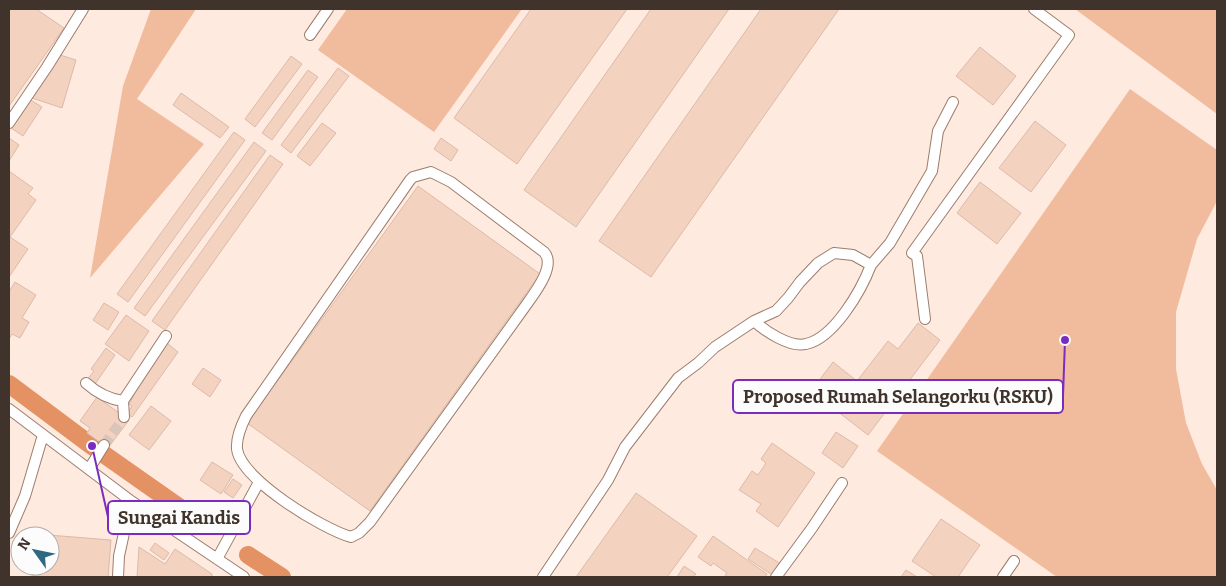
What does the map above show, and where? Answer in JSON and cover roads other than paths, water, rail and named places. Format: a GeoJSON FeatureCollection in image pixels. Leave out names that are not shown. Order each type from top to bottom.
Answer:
{"type":"FeatureCollection","features":[{"type":"Feature","properties":{"kind":"street"},"geometry":{"type":"LineString","coordinates":[[9,123],[83,9]]}},
{"type":"Feature","properties":{"kind":"street"},"geometry":{"type":"LineString","coordinates":[[310,36],[328,9]]}},
{"type":"Feature","properties":{"kind":"street"},"geometry":{"type":"LineString","coordinates":[[925,318],[917,256],[912,253],[1069,36],[1034,9]]}},
{"type":"Feature","properties":{"kind":"street"},"geometry":{"type":"LineString","coordinates":[[754,321],[767,333],[794,343],[806,344],[828,333],[861,286],[871,265],[890,243],[932,171],[938,131],[952,102]]}},
{"type":"Feature","properties":{"kind":"street"},"geometry":{"type":"LineString","coordinates":[[431,172],[439,174],[548,257],[549,263],[546,273],[524,308],[370,522],[359,533],[351,537],[322,526],[259,482],[246,468],[237,450],[240,429],[246,416],[413,177],[431,172]]}},
{"type":"Feature","properties":{"kind":"street"},"geometry":{"type":"LineString","coordinates":[[543,577],[608,480],[625,447],[678,378],[715,347],[754,321],[776,311],[818,263],[834,253],[853,255],[871,265]]}},
{"type":"Feature","properties":{"kind":"street"},"geometry":{"type":"LineString","coordinates":[[124,417],[123,401],[166,336]]}},
{"type":"Feature","properties":{"kind":"street"},"geometry":{"type":"LineString","coordinates":[[86,383],[113,400],[123,401]]}},
{"type":"Feature","properties":{"kind":"street"},"geometry":{"type":"LineString","coordinates":[[9,409],[130,500],[244,577]]}},
{"type":"Feature","properties":{"kind":"street"},"geometry":{"type":"LineString","coordinates":[[9,533],[25,496],[43,435]]}},
{"type":"Feature","properties":{"kind":"street"},"geometry":{"type":"LineString","coordinates":[[88,469],[103,447]]}},
{"type":"Feature","properties":{"kind":"street"},"geometry":{"type":"LineString","coordinates":[[217,559],[259,482]]}},
{"type":"Feature","properties":{"kind":"street"},"geometry":{"type":"LineString","coordinates":[[776,577],[812,528],[842,482]]}},
{"type":"Feature","properties":{"kind":"street"},"geometry":{"type":"LineString","coordinates":[[118,577],[119,556],[130,500]]}},
{"type":"Feature","properties":{"kind":"street"},"geometry":{"type":"LineString","coordinates":[[1003,577],[1014,561]]}},
{"type":"Feature","properties":{"kind":"waterway"},"geometry":{"type":"LineString","coordinates":[[9,384],[92,446],[206,526]]}},
{"type":"Feature","properties":{"kind":"waterway"},"geometry":{"type":"LineString","coordinates":[[248,555],[282,577]]}},
{"type":"Feature","properties":{"kind":"tunnel"},"geometry":{"type":"LineString","coordinates":[[104,445],[124,417]]}},
{"type":"Feature","properties":{"kind":"place","name":"Proposed Rumah Selangorku (RSKU)"},"geometry":{"type":"Point","coordinates":[1065,340]}},
{"type":"Feature","properties":{"kind":"place","name":"Sungai Kandis"},"geometry":{"type":"Point","coordinates":[92,446]}}]}
